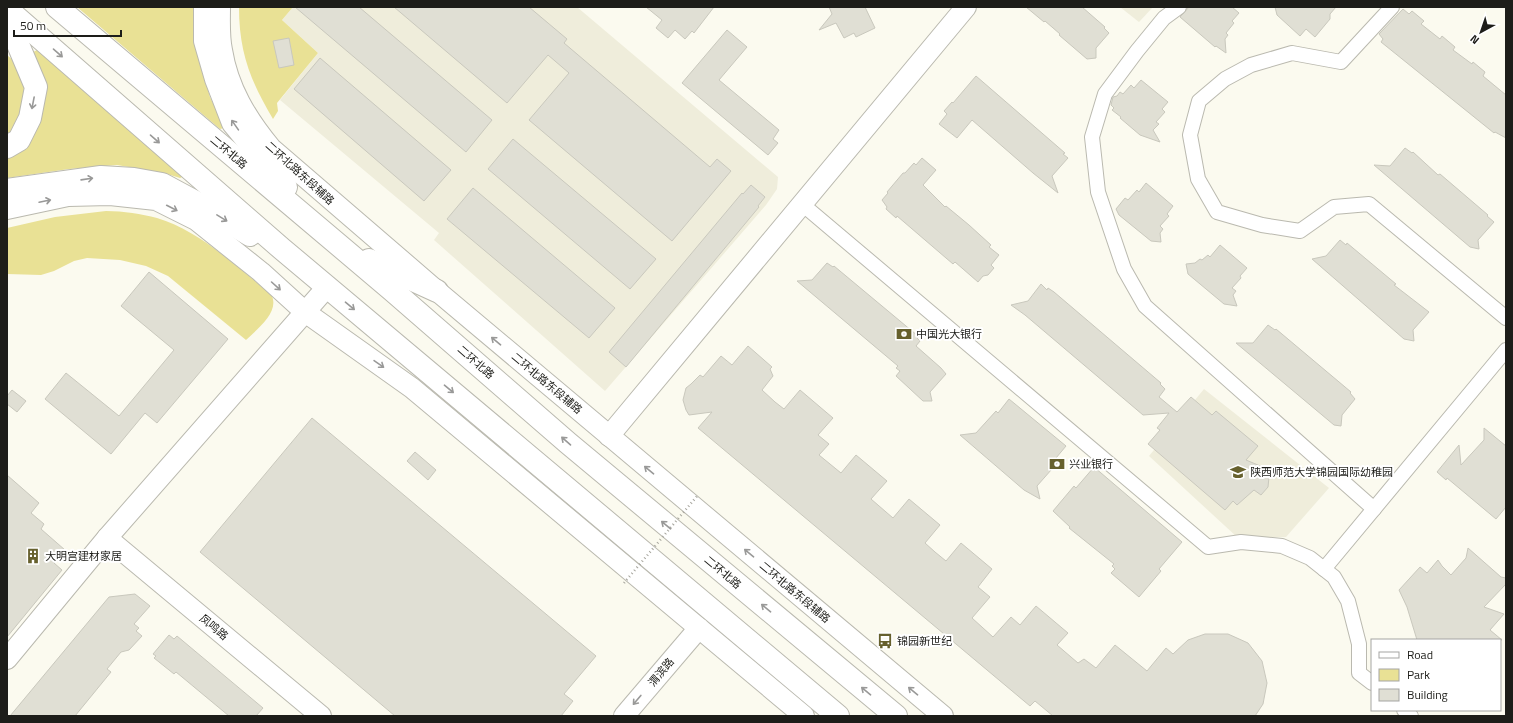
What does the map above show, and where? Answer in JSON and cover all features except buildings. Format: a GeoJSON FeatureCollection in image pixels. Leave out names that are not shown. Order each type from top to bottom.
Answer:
{"type":"FeatureCollection","features":[{"type":"Feature","properties":{"kind":"highway","name":"二环北路"},"geometry":{"type":"LineString","coordinates":[[57,7],[392,290],[574,448],[896,716]]}},
{"type":"Feature","properties":{"kind":"highway"},"geometry":{"type":"LineString","coordinates":[[205,7],[205,41],[216,79],[233,123],[322,231]]}},
{"type":"Feature","properties":{"kind":"highway"},"geometry":{"type":"LineString","coordinates":[[7,9],[320,281],[838,716]]}},
{"type":"Feature","properties":{"kind":"highway"},"geometry":{"type":"LineString","coordinates":[[7,30],[17,42],[36,87],[30,118],[19,140],[7,147]]}},
{"type":"Feature","properties":{"kind":"highway"},"geometry":{"type":"LineString","coordinates":[[7,190],[101,176],[134,179],[162,184],[201,205],[320,281]]}},
{"type":"Feature","properties":{"kind":"highway"},"geometry":{"type":"LineString","coordinates":[[342,248],[437,291]]}},
{"type":"Feature","properties":{"kind":"main road","name":"二环北路东段辅路"},"geometry":{"type":"LineString","coordinates":[[220,7],[222,50],[229,79],[239,104],[254,128],[271,148],[292,168],[437,291],[943,716]]}},
{"type":"Feature","properties":{"kind":"main road"},"geometry":{"type":"LineString","coordinates":[[609,436],[966,7]]}},
{"type":"Feature","properties":{"kind":"main road"},"geometry":{"type":"LineString","coordinates":[[7,209],[68,196],[110,195],[156,200],[196,220],[261,272],[305,312],[412,388],[804,716]]}},
{"type":"Feature","properties":{"kind":"main road"},"geometry":{"type":"LineString","coordinates":[[7,659],[108,538],[305,312],[320,281]]}},
{"type":"Feature","properties":{"kind":"main road","name":"凤鸣路"},"geometry":{"type":"LineString","coordinates":[[108,538],[321,716]]}},
{"type":"Feature","properties":{"kind":"main road","name":"渭滨路"},"geometry":{"type":"LineString","coordinates":[[624,716],[704,632]]}},
{"type":"Feature","properties":{"kind":"main road","name":"渭滨路"},"geometry":{"type":"LineString","coordinates":[[642,716],[704,632]]}},
{"type":"Feature","properties":{"kind":"street"},"geometry":{"type":"LineString","coordinates":[[1179,7],[1164,18],[1105,94],[1092,137],[1098,192],[1124,270],[1145,306],[1374,509]]}},
{"type":"Feature","properties":{"kind":"street"},"geometry":{"type":"LineString","coordinates":[[1390,8],[1342,62],[1292,53],[1250,65],[1225,79],[1199,101],[1190,136],[1198,179],[1217,212],[1262,224],[1300,231],[1334,207],[1370,204],[1506,318]]}},
{"type":"Feature","properties":{"kind":"street"},"geometry":{"type":"LineString","coordinates":[[802,204],[1208,547],[1241,542],[1282,546],[1310,558],[1324,569],[1334,578],[1348,601],[1358,644],[1359,673],[1371,682]]}},
{"type":"Feature","properties":{"kind":"street"},"geometry":{"type":"LineString","coordinates":[[1324,569],[1506,350]]}},
{"type":"Feature","properties":{"kind":"path"},"geometry":{"type":"LineString","coordinates":[[624,583],[698,495]]}},
{"type":"Feature","properties":{"kind":"shaded area"},"geometry":{"type":"Polygon","coordinates":[[[293,7],[577,7],[778,177],[777,189],[766,205],[605,391],[434,240],[439,233],[280,100],[318,53],[282,20],[293,7]]]}},
{"type":"Feature","properties":{"kind":"shaded area"},"geometry":{"type":"Polygon","coordinates":[[[1120,7],[1153,7],[1139,22],[1120,7]]]}},
{"type":"Feature","properties":{"kind":"shaded area","name":"陕西师范大学锦园国际幼稚园"},"geometry":{"type":"Polygon","coordinates":[[[1204,389],[1329,488],[1286,537],[1237,537],[1149,456],[1204,389]]]}},
{"type":"Feature","properties":{"kind":"green space"},"geometry":{"type":"Polygon","coordinates":[[[77,7],[196,7],[197,52],[210,97],[224,128],[220,129],[77,7]]]}},
{"type":"Feature","properties":{"kind":"green space"},"geometry":{"type":"Polygon","coordinates":[[[239,7],[293,7],[282,20],[318,53],[277,103],[278,111],[273,119],[258,91],[247,65],[241,38],[239,7]]]}},
{"type":"Feature","properties":{"kind":"green space"},"geometry":{"type":"Polygon","coordinates":[[[37,50],[184,176],[180,178],[164,173],[117,165],[69,169],[7,178],[7,55],[15,62],[37,50]]]}},
{"type":"Feature","properties":{"kind":"green space"},"geometry":{"type":"Polygon","coordinates":[[[106,211],[132,213],[157,218],[188,231],[203,240],[271,294],[273,307],[270,314],[246,340],[168,276],[146,266],[120,260],[87,258],[74,261],[54,271],[41,275],[7,274],[7,228],[55,217],[106,211]]]}},
{"type":"Feature","properties":{"kind":"place","name":"中国光大银行"},"geometry":{"type":"Point","coordinates":[904,334]}},
{"type":"Feature","properties":{"kind":"place","name":"兴业银行"},"geometry":{"type":"Point","coordinates":[1057,464]}},
{"type":"Feature","properties":{"kind":"place","name":"陕西师范大学锦园国际幼稚园"},"geometry":{"type":"Point","coordinates":[1238,472]}},
{"type":"Feature","properties":{"kind":"place","name":"大明宫建材家居"},"geometry":{"type":"Point","coordinates":[33,556]}},
{"type":"Feature","properties":{"kind":"place","name":"锦园新世纪"},"geometry":{"type":"Point","coordinates":[885,641]}}]}
